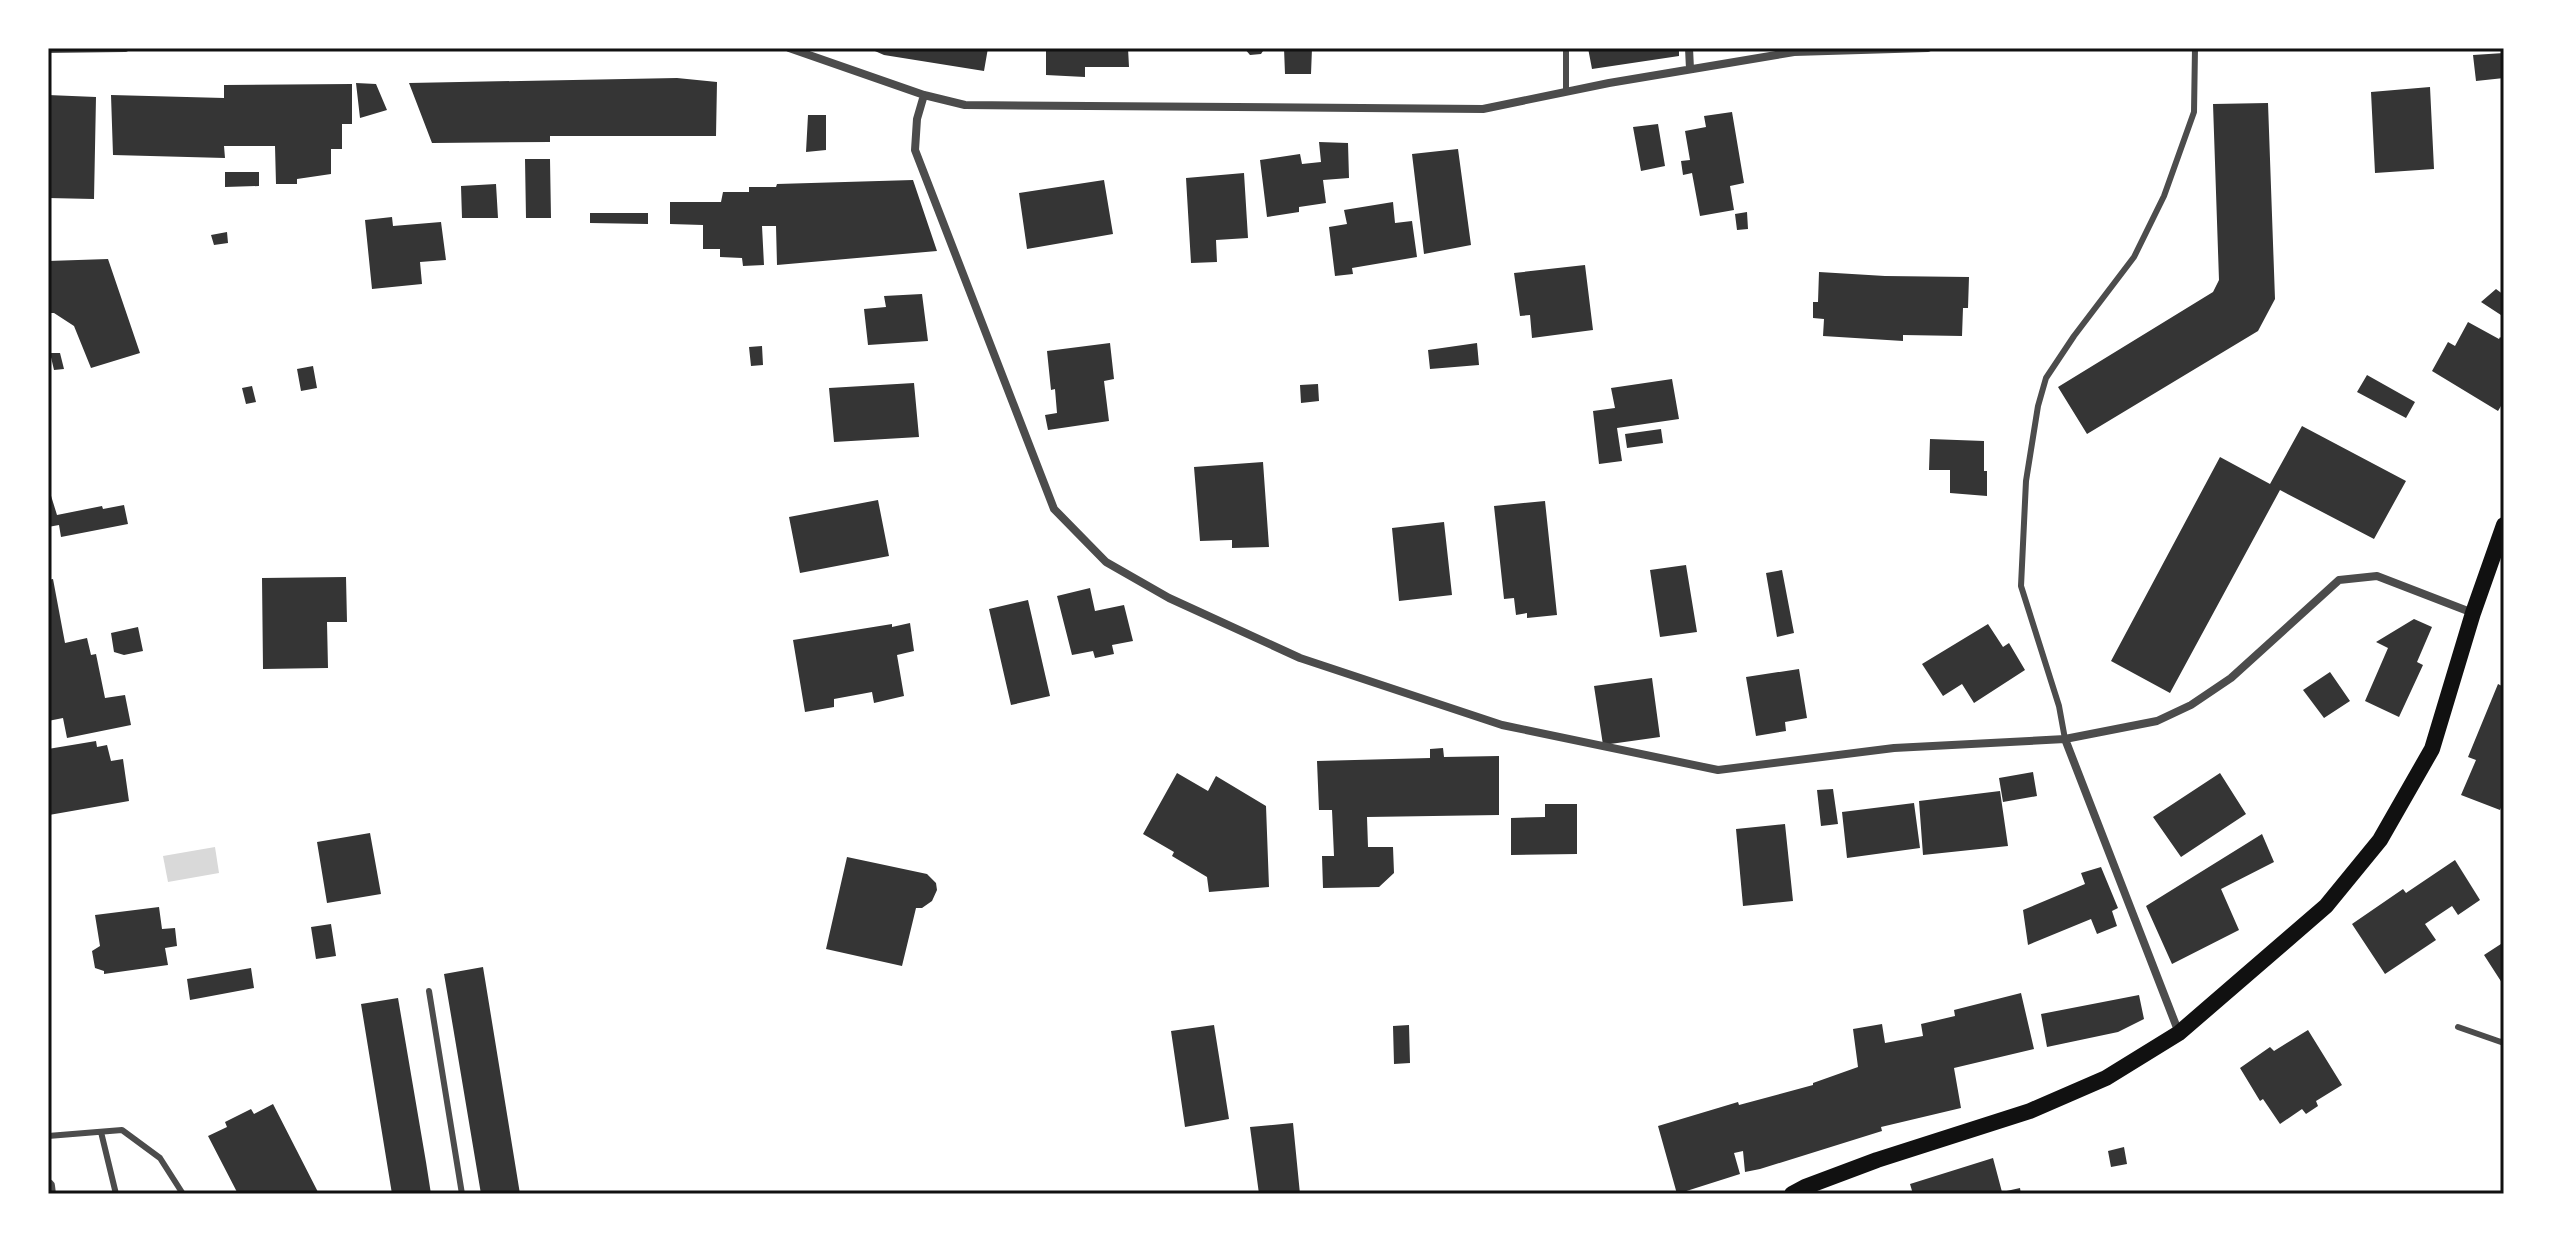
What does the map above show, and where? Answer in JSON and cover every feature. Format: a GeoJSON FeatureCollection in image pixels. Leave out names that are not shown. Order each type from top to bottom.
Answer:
{"type":"FeatureCollection","features":[{"type":"Feature","properties":{"kind":"main road"},"geometry":{"type":"LineString","coordinates":[[1792,1194],[1877,1160],[2030,1111],[2106,1078],[2179,1033],[2326,906],[2380,840],[2432,749],[2473,613],[2504,525]]}},
{"type":"Feature","properties":{"kind":"street"},"geometry":{"type":"LineString","coordinates":[[48,49],[125,48]]}},
{"type":"Feature","properties":{"kind":"street"},"geometry":{"type":"LineString","coordinates":[[789,48],[924,95],[965,105],[1483,109],[1794,52],[1928,48]]}},
{"type":"Feature","properties":{"kind":"street"},"geometry":{"type":"LineString","coordinates":[[1689,48],[1690,69]]}},
{"type":"Feature","properties":{"kind":"street"},"geometry":{"type":"LineString","coordinates":[[924,95],[917,119],[915,150],[1054,509],[1106,562],[1169,598],[1300,658],[1502,725],[1718,770],[1894,748],[2065,739],[2157,721],[2191,705],[2231,678],[2339,580],[2377,576],[2473,613]]}},
{"type":"Feature","properties":{"kind":"street"},"geometry":{"type":"LineString","coordinates":[[2065,739],[2179,1033]]}},
{"type":"Feature","properties":{"kind":"street"},"geometry":{"type":"LineString","coordinates":[[48,1186],[49,1194]]}},
{"type":"Feature","properties":{"kind":"lane"},"geometry":{"type":"LineString","coordinates":[[1566,48],[1566,92]]}},
{"type":"Feature","properties":{"kind":"lane"},"geometry":{"type":"LineString","coordinates":[[2065,739],[2059,706],[2021,586],[2026,481],[2038,406],[2046,378],[2134,257],[2164,196],[2194,112],[2195,48]]}},
{"type":"Feature","properties":{"kind":"lane"},"geometry":{"type":"LineString","coordinates":[[429,991],[462,1194]]}},
{"type":"Feature","properties":{"kind":"lane"},"geometry":{"type":"LineString","coordinates":[[2458,1027],[2501,1042],[2504,1040]]}},
{"type":"Feature","properties":{"kind":"lane"},"geometry":{"type":"LineString","coordinates":[[48,1136],[122,1130],[160,1158],[183,1194]]}},
{"type":"Feature","properties":{"kind":"lane"},"geometry":{"type":"LineString","coordinates":[[101,1132],[116,1194]]}},
{"type":"Feature","properties":{"kind":"shaded area"},"geometry":{"type":"Polygon","coordinates":[[[215,847],[219,873],[168,882],[163,856],[215,847]]]}},
{"type":"Feature","properties":{"kind":"building"},"geometry":{"type":"Polygon","coordinates":[[[868,48],[988,48],[984,71],[884,55],[868,48]]]}},
{"type":"Feature","properties":{"kind":"building"},"geometry":{"type":"Polygon","coordinates":[[[1046,48],[1128,48],[1129,67],[1085,67],[1085,77],[1046,75],[1046,48]]]}},
{"type":"Feature","properties":{"kind":"building"},"geometry":{"type":"Polygon","coordinates":[[[1244,48],[1265,48],[1261,54],[1250,55],[1244,48]]]}},
{"type":"Feature","properties":{"kind":"building"},"geometry":{"type":"Polygon","coordinates":[[[1284,48],[1312,48],[1311,74],[1285,74],[1284,48]]]}},
{"type":"Feature","properties":{"kind":"building"},"geometry":{"type":"Polygon","coordinates":[[[1588,48],[1679,48],[1679,56],[1592,69],[1588,48]]]}},
{"type":"Feature","properties":{"kind":"building"},"geometry":{"type":"Polygon","coordinates":[[[2504,53],[2504,78],[2476,81],[2473,55],[2504,53]]]}},
{"type":"Feature","properties":{"kind":"building"},"geometry":{"type":"Polygon","coordinates":[[[677,78],[717,82],[716,136],[550,136],[550,142],[432,143],[409,83],[677,78]]]}},
{"type":"Feature","properties":{"kind":"building"},"geometry":{"type":"Polygon","coordinates":[[[356,83],[376,84],[387,110],[360,118],[356,83]]]}},
{"type":"Feature","properties":{"kind":"building"},"geometry":{"type":"Polygon","coordinates":[[[352,84],[352,124],[342,124],[342,149],[331,149],[331,174],[297,179],[297,184],[276,184],[275,146],[224,146],[225,158],[113,155],[111,95],[224,98],[224,85],[352,84]]]}},
{"type":"Feature","properties":{"kind":"building"},"geometry":{"type":"Polygon","coordinates":[[[2430,87],[2434,169],[2375,173],[2371,92],[2430,87]]]}},
{"type":"Feature","properties":{"kind":"building"},"geometry":{"type":"Polygon","coordinates":[[[48,95],[96,97],[94,199],[48,198],[48,95]]]}},
{"type":"Feature","properties":{"kind":"building"},"geometry":{"type":"Polygon","coordinates":[[[2268,103],[2275,299],[2258,331],[2087,434],[2058,387],[2213,292],[2219,280],[2213,104],[2268,103]]]}},
{"type":"Feature","properties":{"kind":"building"},"geometry":{"type":"Polygon","coordinates":[[[1732,112],[1744,183],[1730,186],[1734,210],[1700,216],[1692,173],[1683,175],[1681,161],[1690,160],[1685,131],[1706,127],[1704,116],[1732,112]]]}},
{"type":"Feature","properties":{"kind":"building"},"geometry":{"type":"Polygon","coordinates":[[[808,115],[826,115],[826,150],[806,152],[808,115]]]}},
{"type":"Feature","properties":{"kind":"building"},"geometry":{"type":"Polygon","coordinates":[[[1658,124],[1665,166],[1641,171],[1633,127],[1658,124]]]}},
{"type":"Feature","properties":{"kind":"building"},"geometry":{"type":"Polygon","coordinates":[[[1319,142],[1348,143],[1349,178],[1323,180],[1326,203],[1299,207],[1299,212],[1267,217],[1260,160],[1300,154],[1302,164],[1321,162],[1319,142]]]}},
{"type":"Feature","properties":{"kind":"building"},"geometry":{"type":"Polygon","coordinates":[[[1458,149],[1471,245],[1424,254],[1412,154],[1458,149]]]}},
{"type":"Feature","properties":{"kind":"building"},"geometry":{"type":"Polygon","coordinates":[[[525,159],[550,159],[551,218],[526,218],[525,159]]]}},
{"type":"Feature","properties":{"kind":"building"},"geometry":{"type":"Polygon","coordinates":[[[225,172],[259,172],[259,186],[225,187],[225,172]]]}},
{"type":"Feature","properties":{"kind":"building"},"geometry":{"type":"Polygon","coordinates":[[[1244,173],[1248,238],[1216,240],[1217,262],[1191,263],[1186,178],[1244,173]]]}},
{"type":"Feature","properties":{"kind":"building"},"geometry":{"type":"Polygon","coordinates":[[[913,180],[937,251],[777,265],[776,226],[762,226],[764,265],[743,266],[742,258],[720,257],[720,249],[703,249],[703,225],[670,224],[670,202],[721,202],[723,192],[749,192],[749,187],[913,180]]]}},
{"type":"Feature","properties":{"kind":"building"},"geometry":{"type":"Polygon","coordinates":[[[1104,180],[1113,234],[1027,249],[1019,193],[1104,180]]]}},
{"type":"Feature","properties":{"kind":"building"},"geometry":{"type":"Polygon","coordinates":[[[496,184],[498,218],[462,218],[461,186],[496,184]]]}},
{"type":"Feature","properties":{"kind":"building"},"geometry":{"type":"Polygon","coordinates":[[[1393,202],[1395,223],[1412,221],[1417,257],[1352,268],[1353,274],[1335,276],[1329,227],[1347,224],[1344,210],[1393,202]]]}},
{"type":"Feature","properties":{"kind":"building"},"geometry":{"type":"Polygon","coordinates":[[[1747,212],[1748,229],[1737,230],[1735,214],[1747,212]]]}},
{"type":"Feature","properties":{"kind":"building"},"geometry":{"type":"Polygon","coordinates":[[[590,213],[648,213],[648,224],[590,223],[590,213]]]}},
{"type":"Feature","properties":{"kind":"building"},"geometry":{"type":"Polygon","coordinates":[[[392,217],[393,226],[441,222],[446,260],[420,262],[422,284],[372,289],[365,220],[392,217]]]}},
{"type":"Feature","properties":{"kind":"building"},"geometry":{"type":"Polygon","coordinates":[[[227,232],[228,243],[214,245],[211,235],[227,232]]]}},
{"type":"Feature","properties":{"kind":"building"},"geometry":{"type":"Polygon","coordinates":[[[108,259],[140,353],[91,368],[74,326],[54,313],[48,313],[48,261],[108,259]]]}},
{"type":"Feature","properties":{"kind":"building"},"geometry":{"type":"Polygon","coordinates":[[[1585,265],[1593,330],[1532,338],[1530,315],[1520,316],[1514,273],[1585,265]]]}},
{"type":"Feature","properties":{"kind":"building"},"geometry":{"type":"Polygon","coordinates":[[[1819,272],[1969,277],[1968,308],[1963,308],[1962,336],[1903,335],[1903,341],[1823,336],[1824,319],[1813,318],[1813,302],[1818,302],[1819,272]]]}},
{"type":"Feature","properties":{"kind":"building"},"geometry":{"type":"Polygon","coordinates":[[[2496,289],[2504,295],[2504,317],[2481,302],[2496,289]]]}},
{"type":"Feature","properties":{"kind":"building"},"geometry":{"type":"Polygon","coordinates":[[[922,294],[928,341],[868,345],[864,309],[886,307],[884,296],[922,294]]]}},
{"type":"Feature","properties":{"kind":"building"},"geometry":{"type":"Polygon","coordinates":[[[2468,322],[2504,340],[2504,401],[2498,411],[2432,371],[2448,342],[2455,346],[2468,322]]]}},
{"type":"Feature","properties":{"kind":"building"},"geometry":{"type":"Polygon","coordinates":[[[1110,343],[1114,379],[1104,381],[1109,421],[1048,430],[1045,415],[1057,413],[1047,351],[1110,343]]]}},
{"type":"Feature","properties":{"kind":"building"},"geometry":{"type":"Polygon","coordinates":[[[1477,343],[1479,365],[1430,369],[1428,350],[1477,343]]]}},
{"type":"Feature","properties":{"kind":"building"},"geometry":{"type":"Polygon","coordinates":[[[762,346],[763,365],[751,366],[749,347],[762,346]]]}},
{"type":"Feature","properties":{"kind":"building"},"geometry":{"type":"Polygon","coordinates":[[[50,353],[60,353],[64,369],[54,370],[50,353]]]}},
{"type":"Feature","properties":{"kind":"building"},"geometry":{"type":"Polygon","coordinates":[[[313,366],[317,388],[301,391],[297,369],[313,366]]]}},
{"type":"Feature","properties":{"kind":"building"},"geometry":{"type":"Polygon","coordinates":[[[2367,375],[2415,402],[2406,418],[2357,392],[2367,375]]]}},
{"type":"Feature","properties":{"kind":"building"},"geometry":{"type":"Polygon","coordinates":[[[1672,379],[1679,419],[1617,428],[1622,461],[1599,464],[1593,411],[1615,408],[1611,388],[1672,379]]]}},
{"type":"Feature","properties":{"kind":"building"},"geometry":{"type":"Polygon","coordinates":[[[914,383],[919,437],[834,442],[829,388],[914,383]]]}},
{"type":"Feature","properties":{"kind":"building"},"geometry":{"type":"Polygon","coordinates":[[[1318,384],[1319,401],[1301,403],[1300,385],[1318,384]]]}},
{"type":"Feature","properties":{"kind":"building"},"geometry":{"type":"Polygon","coordinates":[[[252,386],[256,402],[246,404],[242,388],[252,386]]]}},
{"type":"Feature","properties":{"kind":"building"},"geometry":{"type":"Polygon","coordinates":[[[2302,426],[2406,481],[2374,539],[2280,490],[2170,693],[2111,661],[2220,457],[2270,484],[2302,426]]]}},
{"type":"Feature","properties":{"kind":"building"},"geometry":{"type":"Polygon","coordinates":[[[1661,429],[1663,443],[1627,448],[1625,434],[1661,429]]]}},
{"type":"Feature","properties":{"kind":"building"},"geometry":{"type":"Polygon","coordinates":[[[1930,439],[1984,441],[1987,496],[1950,493],[1950,470],[1929,470],[1930,439]]]}},
{"type":"Feature","properties":{"kind":"building"},"geometry":{"type":"Polygon","coordinates":[[[1263,462],[1269,547],[1232,548],[1232,540],[1200,541],[1194,467],[1263,462]]]}},
{"type":"Feature","properties":{"kind":"building"},"geometry":{"type":"Polygon","coordinates":[[[48,486],[57,515],[124,505],[128,524],[61,537],[59,525],[48,527],[48,486]]]}},
{"type":"Feature","properties":{"kind":"building"},"geometry":{"type":"Polygon","coordinates":[[[878,500],[889,556],[800,573],[789,517],[878,500]]]}},
{"type":"Feature","properties":{"kind":"building"},"geometry":{"type":"Polygon","coordinates":[[[1545,501],[1557,615],[1527,618],[1527,613],[1516,615],[1514,598],[1504,599],[1494,506],[1545,501]]]}},
{"type":"Feature","properties":{"kind":"building"},"geometry":{"type":"Polygon","coordinates":[[[1444,522],[1452,595],[1399,601],[1392,528],[1444,522]]]}},
{"type":"Feature","properties":{"kind":"building"},"geometry":{"type":"Polygon","coordinates":[[[1686,565],[1697,632],[1660,637],[1650,570],[1686,565]]]}},
{"type":"Feature","properties":{"kind":"building"},"geometry":{"type":"Polygon","coordinates":[[[1782,570],[1794,633],[1777,637],[1766,573],[1782,570]]]}},
{"type":"Feature","properties":{"kind":"building"},"geometry":{"type":"Polygon","coordinates":[[[346,577],[347,622],[327,622],[328,668],[263,669],[262,578],[346,577]]]}},
{"type":"Feature","properties":{"kind":"building"},"geometry":{"type":"Polygon","coordinates":[[[53,579],[65,643],[87,638],[91,655],[96,654],[105,698],[125,695],[131,725],[67,738],[63,718],[48,721],[48,580],[53,579]]]}},
{"type":"Feature","properties":{"kind":"building"},"geometry":{"type":"Polygon","coordinates":[[[1090,588],[1095,611],[1124,605],[1133,641],[1112,645],[1114,654],[1095,658],[1093,651],[1072,655],[1057,596],[1090,588]]]}},
{"type":"Feature","properties":{"kind":"building"},"geometry":{"type":"Polygon","coordinates":[[[1028,600],[1050,696],[1011,705],[989,609],[1028,600]]]}},
{"type":"Feature","properties":{"kind":"building"},"geometry":{"type":"Polygon","coordinates":[[[2414,619],[2432,627],[2417,662],[2423,665],[2399,717],[2365,701],[2388,648],[2376,642],[2414,619]]]}},
{"type":"Feature","properties":{"kind":"building"},"geometry":{"type":"Polygon","coordinates":[[[910,623],[914,651],[897,655],[904,696],[874,703],[872,692],[834,699],[834,707],[805,712],[793,640],[910,623]]]}},
{"type":"Feature","properties":{"kind":"building"},"geometry":{"type":"Polygon","coordinates":[[[1988,624],[2003,647],[2009,643],[2025,670],[1974,703],[1962,684],[1943,696],[1922,664],[1988,624]]]}},
{"type":"Feature","properties":{"kind":"building"},"geometry":{"type":"Polygon","coordinates":[[[138,627],[143,651],[124,655],[114,652],[111,633],[138,627]]]}},
{"type":"Feature","properties":{"kind":"building"},"geometry":{"type":"Polygon","coordinates":[[[1799,669],[1807,718],[1785,722],[1786,731],[1756,736],[1746,677],[1799,669]]]}},
{"type":"Feature","properties":{"kind":"building"},"geometry":{"type":"Polygon","coordinates":[[[2330,672],[2350,701],[2324,718],[2303,690],[2330,672]]]}},
{"type":"Feature","properties":{"kind":"building"},"geometry":{"type":"Polygon","coordinates":[[[1652,678],[1660,737],[1603,745],[1594,686],[1652,678]]]}},
{"type":"Feature","properties":{"kind":"building"},"geometry":{"type":"Polygon","coordinates":[[[2498,684],[2504,687],[2504,801],[2500,810],[2461,795],[2476,760],[2468,757],[2498,684]]]}},
{"type":"Feature","properties":{"kind":"building"},"geometry":{"type":"Polygon","coordinates":[[[96,741],[97,747],[107,745],[111,761],[123,759],[129,801],[49,815],[48,749],[96,741]]]}},
{"type":"Feature","properties":{"kind":"building"},"geometry":{"type":"Polygon","coordinates":[[[1443,748],[1444,757],[1499,756],[1499,815],[1367,817],[1368,847],[1393,847],[1394,873],[1379,887],[1323,888],[1322,856],[1334,856],[1332,810],[1319,810],[1317,761],[1430,758],[1430,749],[1443,748]]]}},
{"type":"Feature","properties":{"kind":"building"},"geometry":{"type":"Polygon","coordinates":[[[2033,772],[2037,796],[2003,802],[1999,778],[2033,772]]]}},
{"type":"Feature","properties":{"kind":"building"},"geometry":{"type":"Polygon","coordinates":[[[1177,773],[1208,791],[1216,776],[1266,806],[1269,887],[1209,892],[1207,877],[1143,834],[1177,773]]]}},
{"type":"Feature","properties":{"kind":"building"},"geometry":{"type":"Polygon","coordinates":[[[2220,773],[2246,814],[2181,857],[2153,817],[2220,773]]]}},
{"type":"Feature","properties":{"kind":"building"},"geometry":{"type":"Polygon","coordinates":[[[1833,789],[1838,824],[1821,826],[1817,790],[1833,789]]]}},
{"type":"Feature","properties":{"kind":"building"},"geometry":{"type":"Polygon","coordinates":[[[2000,791],[2008,846],[1923,855],[1919,801],[2000,791]]]}},
{"type":"Feature","properties":{"kind":"building"},"geometry":{"type":"Polygon","coordinates":[[[1914,803],[1920,848],[1847,858],[1842,812],[1914,803]]]}},
{"type":"Feature","properties":{"kind":"building"},"geometry":{"type":"Polygon","coordinates":[[[1545,804],[1577,804],[1577,854],[1511,855],[1511,818],[1545,817],[1545,804]]]}},
{"type":"Feature","properties":{"kind":"building"},"geometry":{"type":"Polygon","coordinates":[[[1785,824],[1793,901],[1743,906],[1736,829],[1785,824]]]}},
{"type":"Feature","properties":{"kind":"building"},"geometry":{"type":"Polygon","coordinates":[[[370,833],[381,894],[327,903],[317,842],[370,833]]]}},
{"type":"Feature","properties":{"kind":"building"},"geometry":{"type":"Polygon","coordinates":[[[2262,834],[2274,862],[2221,889],[2239,930],[2172,964],[2146,906],[2262,834]]]}},
{"type":"Feature","properties":{"kind":"building"},"geometry":{"type":"Polygon","coordinates":[[[847,857],[927,874],[936,883],[937,890],[932,901],[922,908],[916,908],[902,966],[826,949],[847,857]]]}},
{"type":"Feature","properties":{"kind":"building"},"geometry":{"type":"Polygon","coordinates":[[[2455,860],[2480,900],[2458,915],[2452,906],[2425,924],[2436,940],[2385,974],[2352,924],[2403,889],[2406,893],[2455,860]]]}},
{"type":"Feature","properties":{"kind":"building"},"geometry":{"type":"Polygon","coordinates":[[[2101,867],[2118,908],[2112,911],[2117,926],[2097,934],[2091,919],[2028,945],[2023,910],[2085,884],[2081,873],[2101,867]]]}},
{"type":"Feature","properties":{"kind":"building"},"geometry":{"type":"Polygon","coordinates":[[[159,907],[162,929],[175,928],[177,946],[165,948],[168,965],[104,974],[104,971],[95,968],[92,951],[100,946],[95,915],[159,907]]]}},
{"type":"Feature","properties":{"kind":"building"},"geometry":{"type":"Polygon","coordinates":[[[331,924],[336,956],[316,959],[311,927],[331,924]]]}},
{"type":"Feature","properties":{"kind":"building"},"geometry":{"type":"Polygon","coordinates":[[[2504,942],[2504,986],[2484,955],[2504,942]]]}},
{"type":"Feature","properties":{"kind":"building"},"geometry":{"type":"Polygon","coordinates":[[[483,967],[520,1194],[481,1194],[444,974],[483,967]]]}},
{"type":"Feature","properties":{"kind":"building"},"geometry":{"type":"Polygon","coordinates":[[[251,968],[254,988],[190,1000],[187,979],[251,968]]]}},
{"type":"Feature","properties":{"kind":"building"},"geometry":{"type":"Polygon","coordinates":[[[2021,993],[2034,1049],[1954,1068],[1961,1108],[1881,1127],[1882,1131],[1745,1172],[1743,1151],[1734,1153],[1740,1174],[1677,1194],[1658,1126],[1738,1102],[1739,1105],[1813,1085],[1858,1067],[1853,1029],[1882,1024],[1885,1043],[1923,1036],[1921,1024],[1955,1016],[1954,1010],[2021,993]]]}},
{"type":"Feature","properties":{"kind":"building"},"geometry":{"type":"Polygon","coordinates":[[[2139,995],[2144,1019],[2118,1032],[2047,1047],[2041,1014],[2139,995]]]}},
{"type":"Feature","properties":{"kind":"building"},"geometry":{"type":"Polygon","coordinates":[[[398,998],[431,1194],[392,1194],[361,1004],[398,998]]]}},
{"type":"Feature","properties":{"kind":"building"},"geometry":{"type":"Polygon","coordinates":[[[1214,1025],[1229,1119],[1185,1127],[1171,1031],[1214,1025]]]}},
{"type":"Feature","properties":{"kind":"building"},"geometry":{"type":"Polygon","coordinates":[[[1409,1025],[1410,1063],[1394,1064],[1393,1026],[1409,1025]]]}},
{"type":"Feature","properties":{"kind":"building"},"geometry":{"type":"Polygon","coordinates":[[[2308,1030],[2342,1085],[2316,1101],[2318,1106],[2306,1114],[2302,1109],[2280,1124],[2263,1099],[2260,1101],[2240,1068],[2270,1047],[2274,1051],[2308,1030]]]}},
{"type":"Feature","properties":{"kind":"building"},"geometry":{"type":"Polygon","coordinates":[[[273,1104],[319,1194],[238,1194],[208,1136],[227,1127],[225,1122],[251,1109],[254,1114],[273,1104]]]}},
{"type":"Feature","properties":{"kind":"building"},"geometry":{"type":"Polygon","coordinates":[[[1293,1123],[1300,1194],[1259,1194],[1250,1127],[1293,1123]]]}},
{"type":"Feature","properties":{"kind":"building"},"geometry":{"type":"Polygon","coordinates":[[[2124,1147],[2127,1164],[2111,1167],[2108,1151],[2124,1147]]]}},
{"type":"Feature","properties":{"kind":"building"},"geometry":{"type":"Polygon","coordinates":[[[1993,1158],[2002,1192],[2020,1188],[2021,1194],[1913,1194],[1910,1184],[1993,1158]]]}}]}
